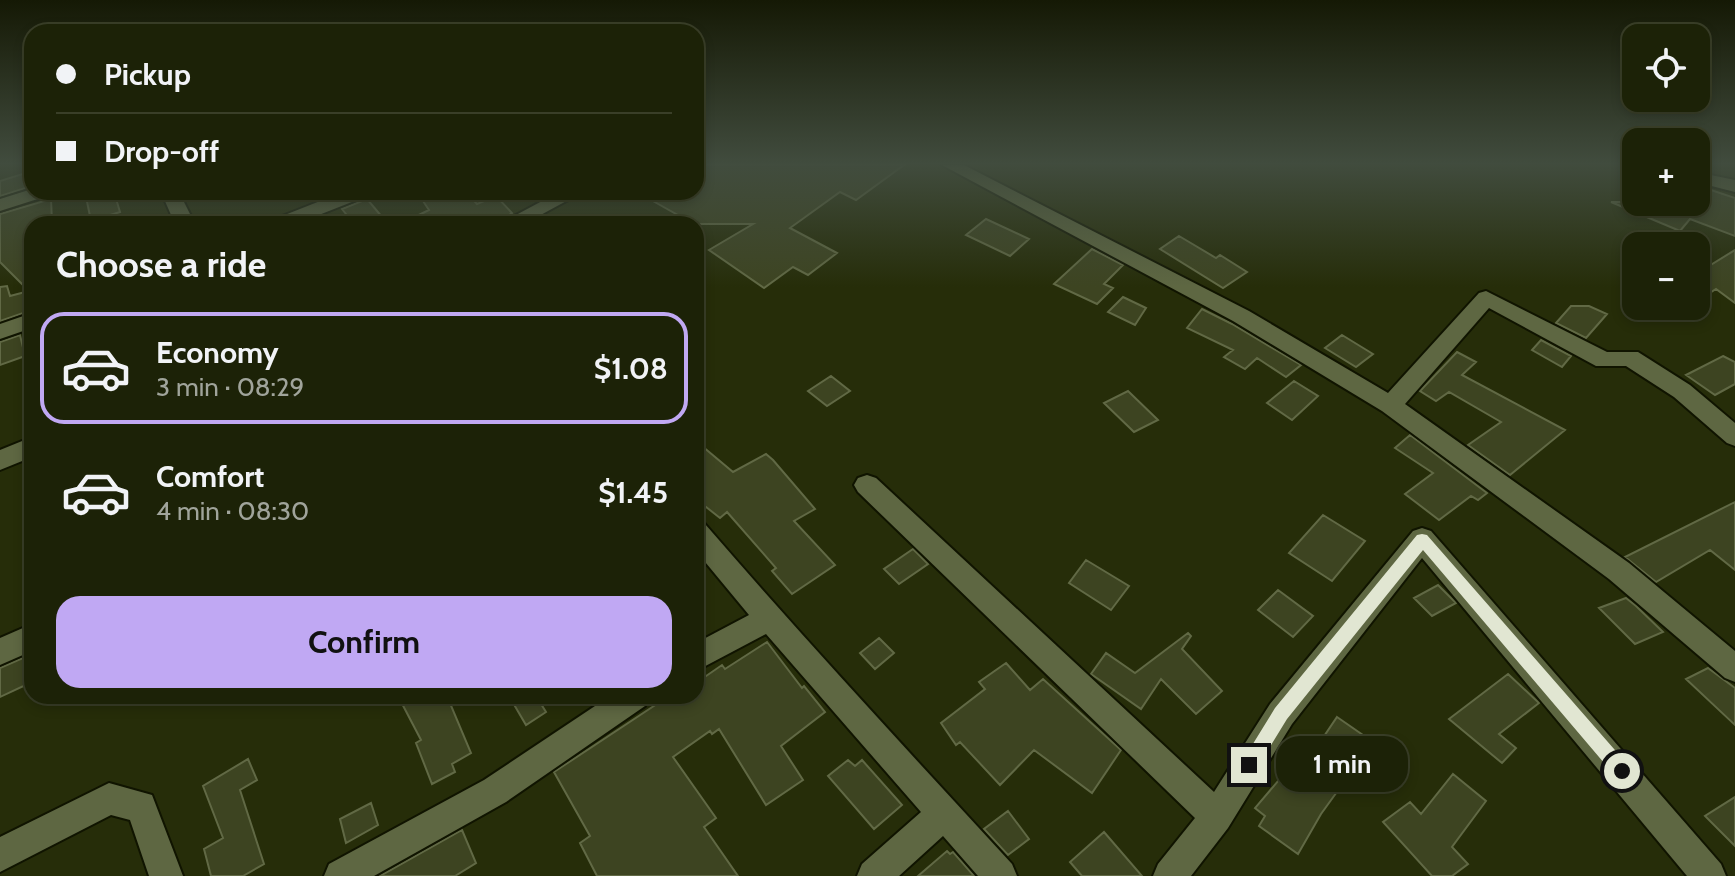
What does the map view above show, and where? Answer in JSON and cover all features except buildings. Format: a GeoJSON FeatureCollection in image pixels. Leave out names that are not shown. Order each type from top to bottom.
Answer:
{"type":"FeatureCollection","features":[{"type":"Feature","properties":{"kind":"street"},"geometry":{"type":"LineString","coordinates":[[299,216],[325,206]]}},
{"type":"Feature","properties":{"kind":"street"},"geometry":{"type":"LineString","coordinates":[[525,216],[546,206]]}},
{"type":"Feature","properties":{"kind":"street"},"geometry":{"type":"LineString","coordinates":[[1031,206],[1185,285],[1390,405],[1619,571],[1735,669]]}},
{"type":"Feature","properties":{"kind":"street"},"geometry":{"type":"LineString","coordinates":[[1390,405],[1486,298],[1604,360],[1630,358],[1682,391],[1735,437]]}},
{"type":"Feature","properties":{"kind":"street"},"geometry":{"type":"LineString","coordinates":[[0,332],[24,323]]}},
{"type":"Feature","properties":{"kind":"street"},"geometry":{"type":"LineString","coordinates":[[0,461],[24,450]]}},
{"type":"Feature","properties":{"kind":"street"},"geometry":{"type":"LineString","coordinates":[[867,485],[1217,817]]}},
{"type":"Feature","properties":{"kind":"street"},"geometry":{"type":"LineString","coordinates":[[1170,876],[1217,817],[1281,714],[1422,539],[1709,876]]}},
{"type":"Feature","properties":{"kind":"street"},"geometry":{"type":"LineString","coordinates":[[704,541],[1000,876]]}},
{"type":"Feature","properties":{"kind":"street"},"geometry":{"type":"LineString","coordinates":[[704,654],[769,618]]}},
{"type":"Feature","properties":{"kind":"street"},"geometry":{"type":"LineString","coordinates":[[0,652],[24,641]]}},
{"type":"Feature","properties":{"kind":"street"},"geometry":{"type":"LineString","coordinates":[[341,876],[495,791],[623,704]]}},
{"type":"Feature","properties":{"kind":"street"},"geometry":{"type":"LineString","coordinates":[[0,855],[109,799],[141,806],[166,876]]}},
{"type":"Feature","properties":{"kind":"street"},"geometry":{"type":"LineString","coordinates":[[874,876],[945,812]]}},
{"type":"Feature","properties":{"kind":"route"},"geometry":{"type":"LineString","coordinates":[[1249,765],[1281,714],[1422,539],[1622,771]]}}]}
